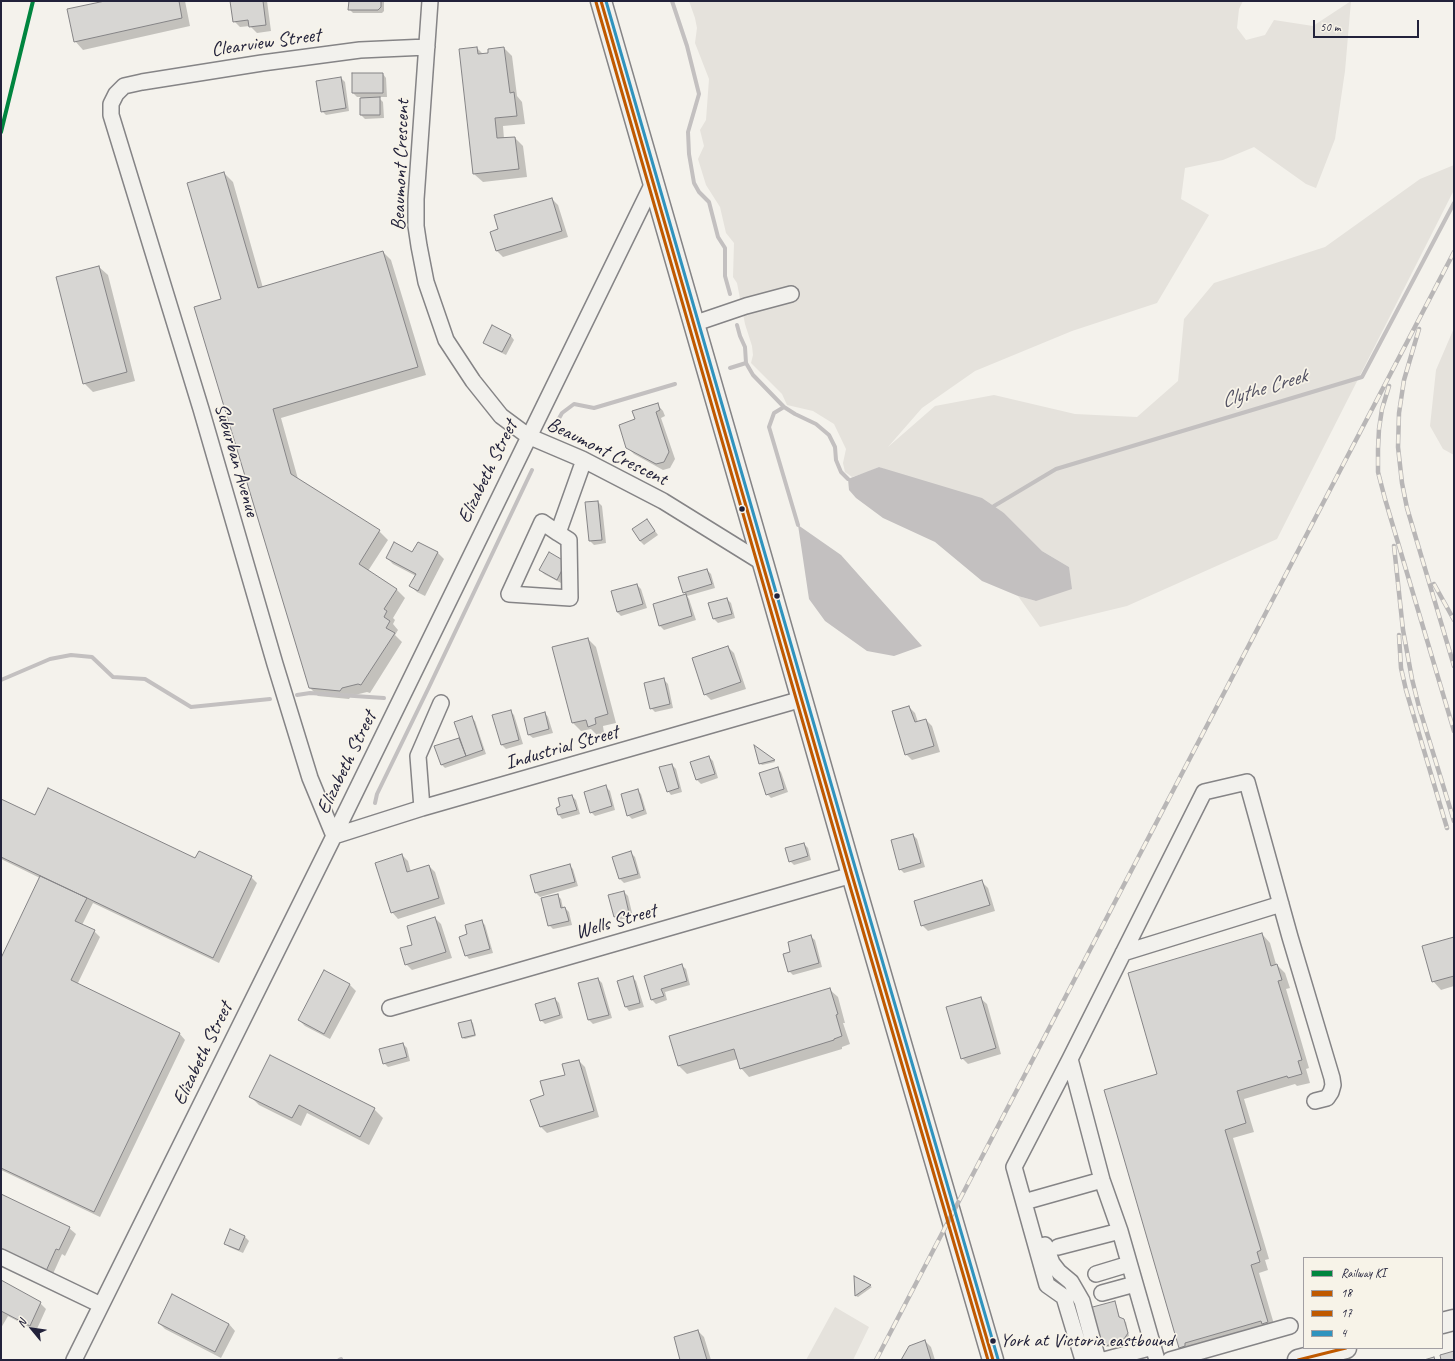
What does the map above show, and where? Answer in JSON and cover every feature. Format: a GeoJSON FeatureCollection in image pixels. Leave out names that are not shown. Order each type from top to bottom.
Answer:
{"type":"FeatureCollection","features":[{"type":"Feature","properties":{"kind":"main road"},"geometry":{"type":"LineString","coordinates":[[601,1],[852,876],[993,1360]]}},
{"type":"Feature","properties":{"kind":"main road"},"geometry":{"type":"LineString","coordinates":[[1443,1323],[1454,1320]]}},
{"type":"Feature","properties":{"kind":"main road"},"geometry":{"type":"LineString","coordinates":[[1298,1360],[1342,1349]]}},
{"type":"Feature","properties":{"kind":"street","name":"Beaumont Crescent"},"geometry":{"type":"LineString","coordinates":[[430,1],[416,199],[416,226],[418,246],[426,282],[446,340],[473,381],[501,416],[528,436],[584,460],[663,501],[763,563]]}},
{"type":"Feature","properties":{"kind":"street","name":"Clearview Street"},"geometry":{"type":"LineString","coordinates":[[116,94],[124,86],[142,82],[262,63],[360,50],[427,47]]}},
{"type":"Feature","properties":{"kind":"street","name":"Suburban Avenue"},"geometry":{"type":"LineString","coordinates":[[116,94],[111,104],[111,115],[201,409],[277,672],[310,778],[334,836]]}},
{"type":"Feature","properties":{"kind":"street","name":"Elizabeth Street"},"geometry":{"type":"LineString","coordinates":[[74,1360],[334,836],[528,436],[653,183]]}},
{"type":"Feature","properties":{"kind":"street"},"geometry":{"type":"LineString","coordinates":[[693,324],[746,306],[791,294]]}},
{"type":"Feature","properties":{"kind":"street"},"geometry":{"type":"LineString","coordinates":[[558,532],[584,460]]}},
{"type":"Feature","properties":{"kind":"street"},"geometry":{"type":"LineString","coordinates":[[542,522],[558,532],[569,540],[570,598],[509,594],[542,522]]}},
{"type":"Feature","properties":{"kind":"street","name":"Industrial Street"},"geometry":{"type":"LineString","coordinates":[[334,836],[422,808],[802,699]]}},
{"type":"Feature","properties":{"kind":"street"},"geometry":{"type":"LineString","coordinates":[[422,808],[418,756],[441,703]]}},
{"type":"Feature","properties":{"kind":"street"},"geometry":{"type":"LineString","coordinates":[[1098,1360],[1082,1301],[1071,1282],[1059,1272],[1048,1256],[1040,1230],[1014,1167],[1204,792],[1247,782],[1333,1085],[1327,1098],[1315,1101]]}},
{"type":"Feature","properties":{"kind":"street","name":"Wells Street"},"geometry":{"type":"LineString","coordinates":[[390,1008],[852,876]]}},
{"type":"Feature","properties":{"kind":"street"},"geometry":{"type":"LineString","coordinates":[[1123,953],[1282,904]]}},
{"type":"Feature","properties":{"kind":"street"},"geometry":{"type":"LineString","coordinates":[[1070,1059],[1102,1180],[1120,1231],[1155,1353],[1104,1360]]}},
{"type":"Feature","properties":{"kind":"street"},"geometry":{"type":"LineString","coordinates":[[1028,1201],[1102,1180]]}},
{"type":"Feature","properties":{"kind":"street"},"geometry":{"type":"LineString","coordinates":[[1028,1201],[1047,1286],[1064,1297],[1083,1360]]}},
{"type":"Feature","properties":{"kind":"street"},"geometry":{"type":"LineString","coordinates":[[1058,1247],[1120,1231]]}},
{"type":"Feature","properties":{"kind":"street"},"geometry":{"type":"LineString","coordinates":[[1,1257],[101,1305]]}},
{"type":"Feature","properties":{"kind":"street"},"geometry":{"type":"LineString","coordinates":[[1096,1274],[1129,1264]]}},
{"type":"Feature","properties":{"kind":"street"},"geometry":{"type":"LineString","coordinates":[[1102,1293],[1135,1284]]}},
{"type":"Feature","properties":{"kind":"street"},"geometry":{"type":"LineString","coordinates":[[1170,1360],[1290,1326]]}},
{"type":"Feature","properties":{"kind":"shaded area"},"geometry":{"type":"Polygon","coordinates":[[[689,1],[1243,1],[1239,9],[1237,28],[1246,40],[1265,35],[1274,20],[1313,26],[1351,1],[1345,71],[1335,139],[1316,188],[1306,184],[1254,147],[1223,160],[1185,168],[1181,199],[1209,215],[1157,303],[1072,331],[975,371],[922,408],[888,447],[935,406],[994,395],[1075,414],[1137,417],[1178,381],[1184,319],[1214,283],[1325,247],[1420,179],[1454,165],[1454,190],[1277,539],[1127,606],[1040,627],[1018,596],[1036,601],[1069,567],[1042,551],[1004,513],[879,467],[852,477],[845,472],[843,463],[846,449],[834,424],[813,411],[787,405],[782,394],[751,363],[753,355],[752,346],[745,324],[737,283],[733,277],[734,243],[726,233],[720,207],[706,185],[698,159],[704,146],[700,130],[706,120],[709,79],[695,43],[697,28],[689,1]]]}},
{"type":"Feature","properties":{"kind":"shaded area"},"geometry":{"type":"Polygon","coordinates":[[[1454,328],[1454,455],[1443,449],[1430,426],[1436,370],[1454,328]]]}},
{"type":"Feature","properties":{"kind":"shaded area"},"geometry":{"type":"Polygon","coordinates":[[[879,467],[982,498],[1004,513],[1042,551],[1069,567],[1072,589],[1036,601],[1018,596],[982,581],[935,542],[883,518],[856,498],[849,490],[848,479],[879,467]]]}},
{"type":"Feature","properties":{"kind":"shaded area"},"geometry":{"type":"Polygon","coordinates":[[[798,525],[841,555],[922,646],[894,656],[867,651],[825,621],[809,599],[798,525]]]}},
{"type":"Feature","properties":{"kind":"shaded area"},"geometry":{"type":"Polygon","coordinates":[[[835,1307],[869,1327],[853,1360],[806,1360],[835,1307]]]}},
{"type":"Feature","properties":{"kind":"building"},"geometry":{"type":"Polygon","coordinates":[[[105,1],[179,1],[182,18],[74,42],[67,9],[105,1]]]}},
{"type":"Feature","properties":{"kind":"building"},"geometry":{"type":"Polygon","coordinates":[[[230,1],[263,1],[266,25],[249,27],[248,20],[233,22],[230,1]]]}},
{"type":"Feature","properties":{"kind":"building"},"geometry":{"type":"Polygon","coordinates":[[[349,1],[381,1],[381,7],[378,10],[348,10],[349,1]]]}},
{"type":"Feature","properties":{"kind":"building"},"geometry":{"type":"Polygon","coordinates":[[[477,47],[478,54],[488,53],[488,49],[504,47],[510,93],[514,92],[517,116],[495,118],[497,138],[515,137],[519,169],[473,174],[459,49],[477,47]]]}},
{"type":"Feature","properties":{"kind":"building"},"geometry":{"type":"Polygon","coordinates":[[[352,73],[383,73],[383,93],[352,93],[352,73]]]}},
{"type":"Feature","properties":{"kind":"building"},"geometry":{"type":"Polygon","coordinates":[[[341,77],[346,108],[321,112],[316,81],[341,77]]]}},
{"type":"Feature","properties":{"kind":"building"},"geometry":{"type":"Polygon","coordinates":[[[380,97],[380,115],[360,115],[360,98],[380,97]]]}},
{"type":"Feature","properties":{"kind":"building"},"geometry":{"type":"Polygon","coordinates":[[[224,172],[258,288],[383,251],[418,367],[273,409],[291,474],[380,530],[359,564],[397,589],[384,609],[387,611],[384,617],[390,621],[386,628],[395,633],[361,685],[358,684],[342,688],[340,691],[309,688],[194,307],[221,299],[187,183],[224,172]]]}},
{"type":"Feature","properties":{"kind":"building"},"geometry":{"type":"Polygon","coordinates":[[[552,198],[562,231],[496,251],[490,232],[498,229],[494,215],[552,198]]]}},
{"type":"Feature","properties":{"kind":"building"},"geometry":{"type":"Polygon","coordinates":[[[99,266],[127,372],[83,384],[56,277],[99,266]]]}},
{"type":"Feature","properties":{"kind":"building"},"geometry":{"type":"Polygon","coordinates":[[[492,325],[511,335],[502,352],[483,343],[492,325]]]}},
{"type":"Feature","properties":{"kind":"building"},"geometry":{"type":"Polygon","coordinates":[[[658,403],[660,410],[656,412],[669,452],[664,462],[656,464],[626,448],[619,425],[635,419],[632,411],[658,403]]]}},
{"type":"Feature","properties":{"kind":"building"},"geometry":{"type":"Polygon","coordinates":[[[598,501],[602,540],[589,541],[585,502],[598,501]]]}},
{"type":"Feature","properties":{"kind":"building"},"geometry":{"type":"Polygon","coordinates":[[[647,519],[655,531],[640,541],[632,529],[647,519]]]}},
{"type":"Feature","properties":{"kind":"building"},"geometry":{"type":"Polygon","coordinates":[[[394,542],[412,552],[418,542],[438,552],[418,591],[409,586],[416,574],[386,558],[394,542]]]}},
{"type":"Feature","properties":{"kind":"building"},"geometry":{"type":"Polygon","coordinates":[[[549,552],[566,562],[557,580],[539,570],[549,552]]]}},
{"type":"Feature","properties":{"kind":"building"},"geometry":{"type":"Polygon","coordinates":[[[707,569],[712,584],[683,593],[678,577],[707,569]]]}},
{"type":"Feature","properties":{"kind":"building"},"geometry":{"type":"Polygon","coordinates":[[[637,584],[643,604],[617,612],[611,591],[637,584]]]}},
{"type":"Feature","properties":{"kind":"building"},"geometry":{"type":"Polygon","coordinates":[[[686,594],[692,616],[659,626],[653,604],[686,594]]]}},
{"type":"Feature","properties":{"kind":"building"},"geometry":{"type":"Polygon","coordinates":[[[727,598],[732,614],[713,619],[708,603],[727,598]]]}},
{"type":"Feature","properties":{"kind":"building"},"geometry":{"type":"Polygon","coordinates":[[[588,638],[608,714],[595,718],[596,724],[588,727],[586,720],[572,723],[552,647],[588,638]]]}},
{"type":"Feature","properties":{"kind":"building"},"geometry":{"type":"Polygon","coordinates":[[[728,646],[741,682],[704,695],[692,658],[728,646]]]}},
{"type":"Feature","properties":{"kind":"building"},"geometry":{"type":"Polygon","coordinates":[[[664,678],[670,704],[650,709],[644,683],[664,678]]]}},
{"type":"Feature","properties":{"kind":"building"},"geometry":{"type":"Polygon","coordinates":[[[909,706],[915,722],[926,719],[934,746],[905,755],[892,711],[909,706]]]}},
{"type":"Feature","properties":{"kind":"building"},"geometry":{"type":"Polygon","coordinates":[[[511,710],[519,740],[501,745],[492,715],[511,710]]]}},
{"type":"Feature","properties":{"kind":"building"},"geometry":{"type":"Polygon","coordinates":[[[545,712],[549,729],[528,735],[524,718],[545,712]]]}},
{"type":"Feature","properties":{"kind":"building"},"geometry":{"type":"Polygon","coordinates":[[[472,716],[483,750],[466,756],[454,722],[472,716]]]}},
{"type":"Feature","properties":{"kind":"building"},"geometry":{"type":"Polygon","coordinates":[[[459,738],[466,756],[441,765],[434,746],[459,738]]]}},
{"type":"Feature","properties":{"kind":"building"},"geometry":{"type":"Polygon","coordinates":[[[754,745],[775,760],[759,764],[754,745]]]}},
{"type":"Feature","properties":{"kind":"building"},"geometry":{"type":"Polygon","coordinates":[[[709,756],[715,774],[696,780],[690,762],[709,756]]]}},
{"type":"Feature","properties":{"kind":"building"},"geometry":{"type":"Polygon","coordinates":[[[672,764],[679,788],[667,792],[659,767],[672,764]]]}},
{"type":"Feature","properties":{"kind":"building"},"geometry":{"type":"Polygon","coordinates":[[[778,767],[784,789],[766,795],[759,773],[778,767]]]}},
{"type":"Feature","properties":{"kind":"building"},"geometry":{"type":"Polygon","coordinates":[[[606,785],[612,806],[590,813],[584,792],[606,785]]]}},
{"type":"Feature","properties":{"kind":"building"},"geometry":{"type":"Polygon","coordinates":[[[48,788],[195,858],[199,851],[252,876],[213,958],[1,857],[1,799],[35,815],[48,788]]]}},
{"type":"Feature","properties":{"kind":"building"},"geometry":{"type":"Polygon","coordinates":[[[638,789],[644,810],[627,816],[621,794],[638,789]]]}},
{"type":"Feature","properties":{"kind":"building"},"geometry":{"type":"Polygon","coordinates":[[[572,795],[577,810],[558,815],[556,808],[560,806],[558,798],[572,795]]]}},
{"type":"Feature","properties":{"kind":"building"},"geometry":{"type":"Polygon","coordinates":[[[913,834],[921,863],[899,870],[891,840],[913,834]]]}},
{"type":"Feature","properties":{"kind":"building"},"geometry":{"type":"Polygon","coordinates":[[[804,843],[808,856],[789,862],[785,848],[804,843]]]}},
{"type":"Feature","properties":{"kind":"building"},"geometry":{"type":"Polygon","coordinates":[[[631,851],[638,874],[619,879],[612,857],[631,851]]]}},
{"type":"Feature","properties":{"kind":"building"},"geometry":{"type":"Polygon","coordinates":[[[402,854],[407,872],[429,865],[439,898],[391,913],[375,863],[402,854]]]}},
{"type":"Feature","properties":{"kind":"building"},"geometry":{"type":"Polygon","coordinates":[[[570,864],[575,882],[535,893],[530,875],[570,864]]]}},
{"type":"Feature","properties":{"kind":"building"},"geometry":{"type":"Polygon","coordinates":[[[40,876],[87,898],[75,921],[95,930],[71,980],[180,1033],[94,1212],[1,1168],[1,958],[40,876]]]}},
{"type":"Feature","properties":{"kind":"building"},"geometry":{"type":"Polygon","coordinates":[[[982,880],[990,905],[921,926],[914,901],[982,880]]]}},
{"type":"Feature","properties":{"kind":"building"},"geometry":{"type":"Polygon","coordinates":[[[624,891],[629,913],[614,917],[608,895],[624,891]]]}},
{"type":"Feature","properties":{"kind":"building"},"geometry":{"type":"Polygon","coordinates":[[[558,894],[561,908],[565,907],[569,921],[548,926],[541,898],[558,894]]]}},
{"type":"Feature","properties":{"kind":"building"},"geometry":{"type":"Polygon","coordinates":[[[435,917],[446,952],[405,965],[400,948],[412,945],[407,926],[435,917]]]}},
{"type":"Feature","properties":{"kind":"building"},"geometry":{"type":"Polygon","coordinates":[[[482,920],[490,949],[465,956],[459,937],[467,934],[465,925],[482,920]]]}},
{"type":"Feature","properties":{"kind":"building"},"geometry":{"type":"Polygon","coordinates":[[[1262,933],[1271,966],[1277,964],[1282,980],[1278,981],[1302,1060],[1298,1061],[1302,1074],[1288,1078],[1287,1076],[1237,1091],[1246,1123],[1225,1130],[1261,1250],[1257,1252],[1260,1262],[1251,1265],[1268,1322],[1262,1324],[1261,1321],[1185,1343],[1185,1346],[1179,1348],[1104,1090],[1157,1074],[1128,973],[1262,933]]]}},
{"type":"Feature","properties":{"kind":"building"},"geometry":{"type":"Polygon","coordinates":[[[811,935],[819,963],[788,972],[783,954],[790,952],[788,942],[811,935]]]}},
{"type":"Feature","properties":{"kind":"building"},"geometry":{"type":"Polygon","coordinates":[[[1454,937],[1454,976],[1432,982],[1422,946],[1454,937]]]}},
{"type":"Feature","properties":{"kind":"building"},"geometry":{"type":"Polygon","coordinates":[[[682,964],[687,981],[661,989],[664,996],[651,1000],[644,976],[682,964]]]}},
{"type":"Feature","properties":{"kind":"building"},"geometry":{"type":"Polygon","coordinates":[[[324,970],[350,984],[324,1034],[298,1020],[324,970]]]}},
{"type":"Feature","properties":{"kind":"building"},"geometry":{"type":"Polygon","coordinates":[[[633,976],[640,1003],[625,1007],[617,981],[633,976]]]}},
{"type":"Feature","properties":{"kind":"building"},"geometry":{"type":"Polygon","coordinates":[[[598,978],[609,1015],[588,1020],[578,983],[598,978]]]}},
{"type":"Feature","properties":{"kind":"building"},"geometry":{"type":"Polygon","coordinates":[[[830,988],[838,1014],[836,1015],[842,1036],[834,1040],[740,1069],[734,1049],[678,1066],[669,1036],[830,988]]]}},
{"type":"Feature","properties":{"kind":"building"},"geometry":{"type":"Polygon","coordinates":[[[981,997],[996,1048],[961,1059],[946,1007],[981,997]]]}},
{"type":"Feature","properties":{"kind":"building"},"geometry":{"type":"Polygon","coordinates":[[[555,998],[560,1015],[540,1021],[535,1004],[555,998]]]}},
{"type":"Feature","properties":{"kind":"building"},"geometry":{"type":"Polygon","coordinates":[[[471,1020],[475,1035],[462,1038],[458,1023],[471,1020]]]}},
{"type":"Feature","properties":{"kind":"building"},"geometry":{"type":"Polygon","coordinates":[[[403,1043],[407,1057],[383,1064],[379,1049],[403,1043]]]}},
{"type":"Feature","properties":{"kind":"building"},"geometry":{"type":"Polygon","coordinates":[[[270,1055],[375,1108],[360,1137],[299,1105],[292,1118],[249,1097],[270,1055]]]}},
{"type":"Feature","properties":{"kind":"building"},"geometry":{"type":"Polygon","coordinates":[[[579,1060],[594,1111],[540,1127],[530,1100],[544,1095],[540,1081],[565,1075],[562,1064],[579,1060]]]}},
{"type":"Feature","properties":{"kind":"building"},"geometry":{"type":"Polygon","coordinates":[[[1,1194],[70,1227],[59,1250],[56,1249],[46,1271],[1,1249],[1,1194]]]}},
{"type":"Feature","properties":{"kind":"building"},"geometry":{"type":"Polygon","coordinates":[[[230,1229],[245,1236],[239,1250],[224,1244],[230,1229]]]}},
{"type":"Feature","properties":{"kind":"building"},"geometry":{"type":"Polygon","coordinates":[[[854,1276],[871,1285],[855,1296],[854,1276]]]}},
{"type":"Feature","properties":{"kind":"building"},"geometry":{"type":"Polygon","coordinates":[[[1,1280],[41,1302],[30,1326],[1,1311],[1,1280]]]}},
{"type":"Feature","properties":{"kind":"building"},"geometry":{"type":"Polygon","coordinates":[[[172,1294],[229,1324],[215,1352],[158,1323],[172,1294]]]}},
{"type":"Feature","properties":{"kind":"building"},"geometry":{"type":"Polygon","coordinates":[[[1115,1301],[1119,1317],[1124,1319],[1128,1333],[1124,1339],[1106,1346],[1096,1341],[1089,1308],[1115,1301]]]}},
{"type":"Feature","properties":{"kind":"building"},"geometry":{"type":"Polygon","coordinates":[[[698,1330],[707,1360],[680,1360],[674,1337],[698,1330]]]}},
{"type":"Feature","properties":{"kind":"building"},"geometry":{"type":"Polygon","coordinates":[[[925,1340],[931,1360],[901,1360],[909,1346],[925,1340]]]}},
{"type":"Feature","properties":{"kind":"building"},"geometry":{"type":"Polygon","coordinates":[[[1454,1351],[1454,1360],[1441,1360],[1440,1355],[1454,1351]]]}},
{"type":"Feature","properties":{"kind":"building"},"geometry":{"type":"Polygon","coordinates":[[[1434,1357],[1435,1360],[1424,1360],[1434,1357]]]}},
{"type":"Feature","properties":{"kind":"waterway","name":"Clythe Creek"},"geometry":{"type":"LineString","coordinates":[[672,1],[687,46],[699,94],[688,132],[689,154],[694,183],[699,192],[709,202],[718,237],[725,248],[725,276],[730,294]]}},
{"type":"Feature","properties":{"kind":"waterway","name":"Clythe Creek"},"geometry":{"type":"LineString","coordinates":[[994,506],[1056,469],[1362,377],[1454,203]]}},
{"type":"Feature","properties":{"kind":"waterway","name":"Clythe Creek"},"geometry":{"type":"LineString","coordinates":[[737,325],[745,347],[746,363],[753,375],[784,407],[816,424],[829,435],[835,447],[836,460],[841,472],[848,479]]}},
{"type":"Feature","properties":{"kind":"waterway"},"geometry":{"type":"LineString","coordinates":[[730,368],[746,363]]}},
{"type":"Feature","properties":{"kind":"waterway"},"geometry":{"type":"LineString","coordinates":[[553,429],[562,413],[574,404],[594,408],[675,384]]}},
{"type":"Feature","properties":{"kind":"waterway"},"geometry":{"type":"LineString","coordinates":[[784,407],[774,413],[769,427],[798,525]]}},
{"type":"Feature","properties":{"kind":"waterway"},"geometry":{"type":"LineString","coordinates":[[375,803],[377,794],[532,470]]}},
{"type":"Feature","properties":{"kind":"waterway"},"geometry":{"type":"LineString","coordinates":[[1,680],[50,659],[71,655],[92,657],[113,677],[145,679],[191,707],[270,699]]}},
{"type":"Feature","properties":{"kind":"waterway"},"geometry":{"type":"LineString","coordinates":[[297,695],[310,693],[384,698]]}},
{"type":"Feature","properties":{"kind":"railway"},"geometry":{"type":"LineString","coordinates":[[876,1360],[1454,252]]}},
{"type":"Feature","properties":{"kind":"railway"},"geometry":{"type":"LineString","coordinates":[[1419,329],[1404,380],[1399,413],[1398,447],[1402,483],[1407,508],[1454,666]]}},
{"type":"Feature","properties":{"kind":"railway"},"geometry":{"type":"LineString","coordinates":[[1389,386],[1382,409],[1379,429],[1378,472],[1454,731]]}},
{"type":"Feature","properties":{"kind":"railway"},"geometry":{"type":"LineString","coordinates":[[1394,546],[1403,630],[1412,679],[1419,707],[1454,821]]}},
{"type":"Feature","properties":{"kind":"railway"},"geometry":{"type":"LineString","coordinates":[[1434,584],[1454,620]]}},
{"type":"Feature","properties":{"kind":"railway"},"geometry":{"type":"LineString","coordinates":[[1399,635],[1401,668],[1406,690],[1447,828]]}},
{"type":"Feature","properties":{"kind":"rail line","name":"KI"},"geometry":{"type":"LineString","coordinates":[[1,132],[33,1]]}},
{"type":"Feature","properties":{"kind":"transit line","name":"18"},"geometry":{"type":"LineString","coordinates":[[601,1],[993,1360]]}},
{"type":"Feature","properties":{"kind":"transit line","name":"4"},"geometry":{"type":"LineString","coordinates":[[606,1],[998,1359]]}},
{"type":"Feature","properties":{"kind":"transit line","name":"17"},"geometry":{"type":"LineString","coordinates":[[596,2],[847,876],[988,1360]]}},
{"type":"Feature","properties":{"kind":"transit line","name":"18"},"geometry":{"type":"LineString","coordinates":[[1298,1360],[1342,1349]]}},
{"type":"Feature","properties":{"kind":"place","name":"York at Victoria eastbound"},"geometry":{"type":"Point","coordinates":[993,1341]}}]}
